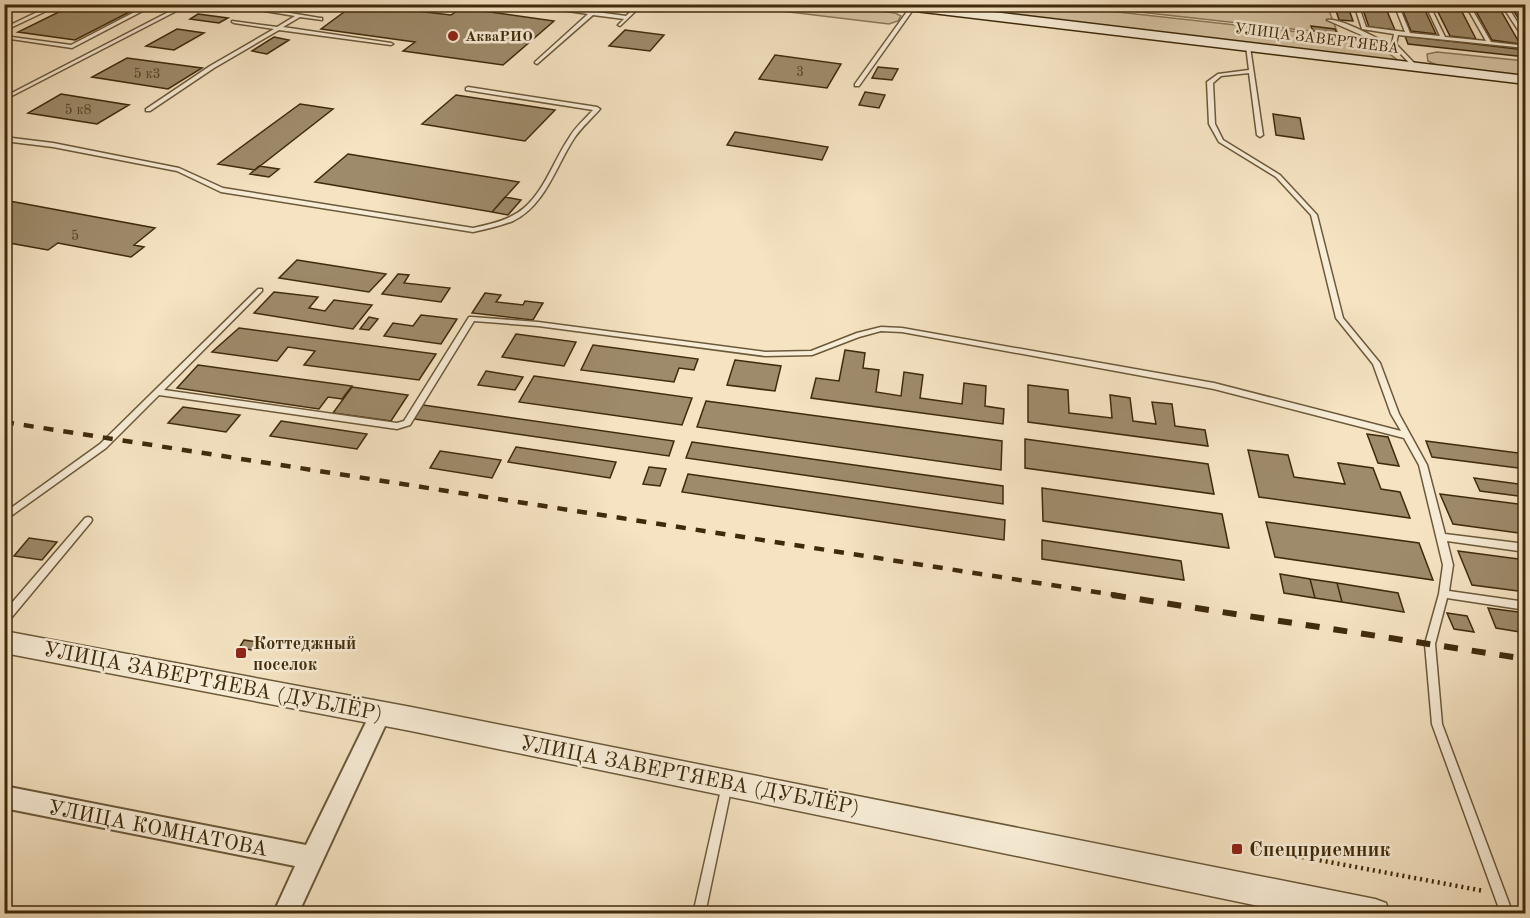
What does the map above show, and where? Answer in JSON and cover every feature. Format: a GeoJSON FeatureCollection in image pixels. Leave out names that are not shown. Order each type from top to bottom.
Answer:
{"type":"FeatureCollection","features":[{"type":"Feature","properties":{"kind":"main road","name":"УЛИЦА ЗАВЕРТЯЕВА"},"geometry":{"type":"LineString","coordinates":[[890,4],[1526,80]]}},
{"type":"Feature","properties":{"kind":"street","name":"УЛИЦА ЗАВЕРТЯЕВА (ДУБЛЁР)"},"geometry":{"type":"LineString","coordinates":[[4,642],[381,713],[1375,914]]}},
{"type":"Feature","properties":{"kind":"street"},"geometry":{"type":"LineString","coordinates":[[285,914],[381,713]]}},
{"type":"Feature","properties":{"kind":"street","name":"УЛИЦА КОМНАТОВА"},"geometry":{"type":"LineString","coordinates":[[4,797],[312,858]]}},
{"type":"Feature","properties":{"kind":"lane"},"geometry":{"type":"LineString","coordinates":[[4,30],[59,4]]}},
{"type":"Feature","properties":{"kind":"lane"},"geometry":{"type":"LineString","coordinates":[[4,37],[72,47],[154,4]]}},
{"type":"Feature","properties":{"kind":"lane"},"geometry":{"type":"LineString","coordinates":[[4,99],[188,4]]}},
{"type":"Feature","properties":{"kind":"lane"},"geometry":{"type":"LineString","coordinates":[[224,4],[320,19]]}},
{"type":"Feature","properties":{"kind":"lane"},"geometry":{"type":"LineString","coordinates":[[524,4],[627,18]]}},
{"type":"Feature","properties":{"kind":"lane"},"geometry":{"type":"LineString","coordinates":[[620,25],[641,4]]}},
{"type":"Feature","properties":{"kind":"lane"},"geometry":{"type":"LineString","coordinates":[[1356,4],[1364,28],[1526,47]]}},
{"type":"Feature","properties":{"kind":"lane"},"geometry":{"type":"LineString","coordinates":[[1396,4],[1408,34]]}},
{"type":"Feature","properties":{"kind":"lane"},"geometry":{"type":"LineString","coordinates":[[1428,4],[1443,38]]}},
{"type":"Feature","properties":{"kind":"lane"},"geometry":{"type":"LineString","coordinates":[[1467,4],[1489,43]]}},
{"type":"Feature","properties":{"kind":"lane"},"geometry":{"type":"LineString","coordinates":[[1503,4],[1526,41]]}},
{"type":"Feature","properties":{"kind":"lane"},"geometry":{"type":"LineString","coordinates":[[856,85],[913,7]]}},
{"type":"Feature","properties":{"kind":"lane"},"geometry":{"type":"LineString","coordinates":[[537,63],[592,13]]}},
{"type":"Feature","properties":{"kind":"lane"},"geometry":{"type":"LineString","coordinates":[[148,110],[212,67],[299,16]]}},
{"type":"Feature","properties":{"kind":"lane"},"geometry":{"type":"LineString","coordinates":[[1329,20],[1397,50],[1416,67]]}},
{"type":"Feature","properties":{"kind":"lane"},"geometry":{"type":"LineString","coordinates":[[234,22],[391,44]]}},
{"type":"Feature","properties":{"kind":"lane"},"geometry":{"type":"LineString","coordinates":[[1397,50],[1394,44],[1396,34],[1400,33]]}},
{"type":"Feature","properties":{"kind":"lane"},"geometry":{"type":"LineString","coordinates":[[1248,47],[1260,135]]}},
{"type":"Feature","properties":{"kind":"lane"},"geometry":{"type":"LineString","coordinates":[[1251,71],[1220,75],[1210,82],[1212,124],[1221,141],[1278,177],[1314,214],[1340,318],[1376,363],[1395,414],[1423,465],[1448,565],[1444,594],[1430,644],[1437,724],[1507,914]]}},
{"type":"Feature","properties":{"kind":"lane"},"geometry":{"type":"LineString","coordinates":[[4,140],[53,145],[179,170],[221,190],[473,230],[499,226],[532,206],[552,177],[574,135],[597,109],[468,89]]}},
{"type":"Feature","properties":{"kind":"lane"},"geometry":{"type":"LineString","coordinates":[[4,518],[98,450],[260,290]]}},
{"type":"Feature","properties":{"kind":"lane"},"geometry":{"type":"LineString","coordinates":[[157,393],[397,426],[408,423],[472,319],[538,324],[782,355],[812,353],[857,334],[882,329],[1021,350],[1214,386],[1407,436]]}},
{"type":"Feature","properties":{"kind":"lane"},"geometry":{"type":"LineString","coordinates":[[4,620],[87,520]]}},
{"type":"Feature","properties":{"kind":"lane"},"geometry":{"type":"LineString","coordinates":[[1441,537],[1526,548]]}},
{"type":"Feature","properties":{"kind":"lane"},"geometry":{"type":"LineString","coordinates":[[1444,594],[1526,606]]}},
{"type":"Feature","properties":{"kind":"lane"},"geometry":{"type":"LineString","coordinates":[[699,914],[727,783]]}},
{"type":"Feature","properties":{"kind":"path"},"geometry":{"type":"LineString","coordinates":[[1249,847],[1500,894]]}},
{"type":"Feature","properties":{"kind":"shaded area"},"geometry":{"type":"Polygon","coordinates":[[[824,4],[895,13],[901,16],[898,21],[889,24],[732,5],[824,4]]]}},
{"type":"Feature","properties":{"kind":"shaded area"},"geometry":{"type":"Polygon","coordinates":[[[925,5],[1054,5],[1335,36],[1373,42],[1399,61],[925,5]]]}},
{"type":"Feature","properties":{"kind":"shaded area"},"geometry":{"type":"Polygon","coordinates":[[[1076,5],[1327,5],[1338,34],[1337,34],[1076,5]]]}},
{"type":"Feature","properties":{"kind":"shaded area"},"geometry":{"type":"Polygon","coordinates":[[[1437,52],[1525,61],[1525,77],[1441,67],[1428,61],[1427,54],[1437,52]]]}},
{"type":"Feature","properties":{"kind":"building"},"geometry":{"type":"Polygon","coordinates":[[[75,4],[145,4],[75,40],[18,32],[75,4]]]}},
{"type":"Feature","properties":{"kind":"building","name":"АкваРИО"},"geometry":{"type":"Polygon","coordinates":[[[355,4],[451,15],[461,8],[554,21],[503,65],[403,51],[415,42],[321,29],[355,4]]]}},
{"type":"Feature","properties":{"kind":"building"},"geometry":{"type":"Polygon","coordinates":[[[1334,4],[1347,4],[1353,21],[1339,20],[1334,4]]]}},
{"type":"Feature","properties":{"kind":"building"},"geometry":{"type":"Polygon","coordinates":[[[1361,4],[1384,4],[1395,30],[1369,27],[1361,4]]]}},
{"type":"Feature","properties":{"kind":"building"},"geometry":{"type":"Polygon","coordinates":[[[1400,4],[1422,4],[1436,34],[1411,31],[1400,4]]]}},
{"type":"Feature","properties":{"kind":"building"},"geometry":{"type":"Polygon","coordinates":[[[1434,4],[1458,4],[1476,39],[1450,36],[1434,4]]]}},
{"type":"Feature","properties":{"kind":"building"},"geometry":{"type":"Polygon","coordinates":[[[1472,4],[1497,4],[1520,44],[1492,40],[1472,4]]]}},
{"type":"Feature","properties":{"kind":"building"},"geometry":{"type":"Polygon","coordinates":[[[1509,4],[1526,4],[1526,30],[1509,4]]]}},
{"type":"Feature","properties":{"kind":"building"},"geometry":{"type":"Polygon","coordinates":[[[198,14],[228,18],[219,23],[190,19],[198,14]]]}},
{"type":"Feature","properties":{"kind":"building"},"geometry":{"type":"Polygon","coordinates":[[[1311,26],[1335,29],[1337,34],[1313,31],[1311,26]]]}},
{"type":"Feature","properties":{"kind":"building"},"geometry":{"type":"Polygon","coordinates":[[[177,29],[204,33],[174,50],[146,46],[177,29]]]}},
{"type":"Feature","properties":{"kind":"building"},"geometry":{"type":"Polygon","coordinates":[[[625,30],[664,35],[650,51],[609,46],[625,30]]]}},
{"type":"Feature","properties":{"kind":"building"},"geometry":{"type":"Polygon","coordinates":[[[1405,36],[1526,50],[1526,57],[1408,44],[1405,36]]]}},
{"type":"Feature","properties":{"kind":"building"},"geometry":{"type":"Polygon","coordinates":[[[274,37],[289,40],[267,54],[252,51],[274,37]]]}},
{"type":"Feature","properties":{"kind":"building"},"geometry":{"type":"Polygon","coordinates":[[[775,55],[841,64],[827,88],[759,79],[775,55]]]}},
{"type":"Feature","properties":{"kind":"building"},"geometry":{"type":"Polygon","coordinates":[[[127,58],[202,68],[168,89],[92,77],[127,58]]]}},
{"type":"Feature","properties":{"kind":"building"},"geometry":{"type":"Polygon","coordinates":[[[878,67],[898,69],[892,80],[872,78],[878,67]]]}},
{"type":"Feature","properties":{"kind":"building"},"geometry":{"type":"Polygon","coordinates":[[[865,92],[885,95],[879,108],[859,105],[865,92]]]}},
{"type":"Feature","properties":{"kind":"building"},"geometry":{"type":"Polygon","coordinates":[[[61,94],[129,105],[97,124],[28,113],[61,94]]]}},
{"type":"Feature","properties":{"kind":"building"},"geometry":{"type":"Polygon","coordinates":[[[456,95],[555,110],[525,141],[422,124],[456,95]]]}},
{"type":"Feature","properties":{"kind":"building"},"geometry":{"type":"Polygon","coordinates":[[[300,104],[333,109],[255,170],[218,164],[300,104]]]}},
{"type":"Feature","properties":{"kind":"building"},"geometry":{"type":"Polygon","coordinates":[[[1273,114],[1300,118],[1304,139],[1276,135],[1273,114]]]}},
{"type":"Feature","properties":{"kind":"building"},"geometry":{"type":"Polygon","coordinates":[[[735,132],[828,147],[822,160],[727,145],[735,132]]]}},
{"type":"Feature","properties":{"kind":"building"},"geometry":{"type":"Polygon","coordinates":[[[348,154],[519,182],[492,212],[315,182],[348,154]]]}},
{"type":"Feature","properties":{"kind":"building"},"geometry":{"type":"Polygon","coordinates":[[[259,166],[279,169],[269,177],[250,174],[259,166]]]}},
{"type":"Feature","properties":{"kind":"building"},"geometry":{"type":"Polygon","coordinates":[[[505,197],[521,200],[508,215],[492,212],[505,197]]]}},
{"type":"Feature","properties":{"kind":"building"},"geometry":{"type":"Polygon","coordinates":[[[4,200],[155,228],[134,245],[144,247],[131,257],[58,243],[48,250],[4,242],[4,200]]]}},
{"type":"Feature","properties":{"kind":"building"},"geometry":{"type":"Polygon","coordinates":[[[297,260],[386,274],[369,292],[279,278],[297,260]]]}},
{"type":"Feature","properties":{"kind":"building"},"geometry":{"type":"Polygon","coordinates":[[[398,274],[409,275],[404,283],[450,288],[441,302],[382,294],[398,274]]]}},
{"type":"Feature","properties":{"kind":"building"},"geometry":{"type":"Polygon","coordinates":[[[274,292],[318,297],[309,308],[325,311],[334,300],[372,305],[353,329],[254,313],[274,292]]]}},
{"type":"Feature","properties":{"kind":"building"},"geometry":{"type":"Polygon","coordinates":[[[485,293],[501,295],[496,302],[523,305],[525,301],[543,303],[533,320],[472,313],[485,293]]]}},
{"type":"Feature","properties":{"kind":"building"},"geometry":{"type":"Polygon","coordinates":[[[421,315],[457,319],[441,344],[384,336],[393,323],[413,326],[421,315]]]}},
{"type":"Feature","properties":{"kind":"building"},"geometry":{"type":"Polygon","coordinates":[[[369,317],[378,319],[369,330],[360,329],[369,317]]]}},
{"type":"Feature","properties":{"kind":"building"},"geometry":{"type":"Polygon","coordinates":[[[239,328],[436,354],[419,380],[304,365],[315,351],[288,347],[277,361],[212,352],[239,328]]]}},
{"type":"Feature","properties":{"kind":"building"},"geometry":{"type":"Polygon","coordinates":[[[516,334],[576,342],[564,366],[502,357],[516,334]]]}},
{"type":"Feature","properties":{"kind":"building"},"geometry":{"type":"Polygon","coordinates":[[[593,345],[698,359],[694,370],[679,368],[674,382],[581,370],[593,345]]]}},
{"type":"Feature","properties":{"kind":"building"},"geometry":{"type":"Polygon","coordinates":[[[845,350],[865,353],[863,368],[879,370],[876,392],[901,396],[904,372],[923,375],[920,398],[962,404],[964,383],[986,386],[985,406],[1004,409],[1003,424],[811,398],[816,378],[839,381],[845,350]]]}},
{"type":"Feature","properties":{"kind":"building"},"geometry":{"type":"Polygon","coordinates":[[[735,360],[781,366],[775,391],[727,385],[735,360]]]}},
{"type":"Feature","properties":{"kind":"building"},"geometry":{"type":"Polygon","coordinates":[[[198,365],[352,386],[342,399],[328,397],[319,409],[177,388],[198,365]]]}},
{"type":"Feature","properties":{"kind":"building"},"geometry":{"type":"Polygon","coordinates":[[[486,371],[523,377],[515,390],[478,385],[486,371]]]}},
{"type":"Feature","properties":{"kind":"building"},"geometry":{"type":"Polygon","coordinates":[[[534,376],[692,398],[682,425],[519,402],[534,376]]]}},
{"type":"Feature","properties":{"kind":"building"},"geometry":{"type":"Polygon","coordinates":[[[1028,385],[1068,390],[1069,413],[1112,418],[1110,395],[1130,398],[1133,421],[1156,424],[1152,402],[1172,404],[1175,426],[1205,430],[1208,446],[1028,422],[1028,385]]]}},
{"type":"Feature","properties":{"kind":"building"},"geometry":{"type":"Polygon","coordinates":[[[352,387],[408,395],[391,421],[333,413],[352,387]]]}},
{"type":"Feature","properties":{"kind":"building"},"geometry":{"type":"Polygon","coordinates":[[[706,401],[1002,441],[1001,470],[697,427],[706,401]]]}},
{"type":"Feature","properties":{"kind":"building"},"geometry":{"type":"Polygon","coordinates":[[[423,405],[674,441],[669,456],[414,419],[423,405]]]}},
{"type":"Feature","properties":{"kind":"building"},"geometry":{"type":"Polygon","coordinates":[[[183,407],[240,415],[226,432],[168,423],[183,407]]]}},
{"type":"Feature","properties":{"kind":"building"},"geometry":{"type":"Polygon","coordinates":[[[281,421],[367,434],[357,449],[270,436],[281,421]]]}},
{"type":"Feature","properties":{"kind":"building"},"geometry":{"type":"Polygon","coordinates":[[[1367,434],[1388,437],[1399,466],[1378,463],[1367,434]]]}},
{"type":"Feature","properties":{"kind":"building"},"geometry":{"type":"Polygon","coordinates":[[[1025,439],[1208,464],[1214,494],[1025,468],[1025,439]]]}},
{"type":"Feature","properties":{"kind":"building"},"geometry":{"type":"Polygon","coordinates":[[[1426,441],[1526,454],[1526,469],[1432,457],[1426,441]]]}},
{"type":"Feature","properties":{"kind":"building"},"geometry":{"type":"Polygon","coordinates":[[[692,442],[1003,486],[1003,504],[686,458],[692,442]]]}},
{"type":"Feature","properties":{"kind":"building"},"geometry":{"type":"Polygon","coordinates":[[[516,447],[616,462],[610,478],[508,462],[516,447]]]}},
{"type":"Feature","properties":{"kind":"building"},"geometry":{"type":"Polygon","coordinates":[[[1248,450],[1288,455],[1294,477],[1345,484],[1338,463],[1373,468],[1381,489],[1400,492],[1410,518],[1259,497],[1248,450]]]}},
{"type":"Feature","properties":{"kind":"building"},"geometry":{"type":"Polygon","coordinates":[[[440,451],[501,460],[492,478],[430,468],[440,451]]]}},
{"type":"Feature","properties":{"kind":"building"},"geometry":{"type":"Polygon","coordinates":[[[649,467],[666,469],[660,486],[643,484],[649,467]]]}},
{"type":"Feature","properties":{"kind":"building"},"geometry":{"type":"Polygon","coordinates":[[[688,474],[1005,520],[1004,540],[682,492],[688,474]]]}},
{"type":"Feature","properties":{"kind":"building"},"geometry":{"type":"Polygon","coordinates":[[[1474,478],[1526,485],[1526,497],[1480,491],[1474,478]]]}},
{"type":"Feature","properties":{"kind":"building"},"geometry":{"type":"Polygon","coordinates":[[[1042,488],[1222,514],[1229,548],[1043,521],[1042,488]]]}},
{"type":"Feature","properties":{"kind":"building"},"geometry":{"type":"Polygon","coordinates":[[[1440,494],[1526,505],[1526,534],[1453,524],[1440,494]]]}},
{"type":"Feature","properties":{"kind":"building"},"geometry":{"type":"Polygon","coordinates":[[[1266,522],[1419,543],[1433,580],[1275,557],[1266,522]]]}},
{"type":"Feature","properties":{"kind":"building"},"geometry":{"type":"Polygon","coordinates":[[[29,538],[57,542],[42,560],[14,556],[29,538]]]}},
{"type":"Feature","properties":{"kind":"building"},"geometry":{"type":"Polygon","coordinates":[[[1042,540],[1181,561],[1184,580],[1042,559],[1042,540]]]}},
{"type":"Feature","properties":{"kind":"building"},"geometry":{"type":"Polygon","coordinates":[[[1458,551],[1526,560],[1526,592],[1472,585],[1458,551]]]}},
{"type":"Feature","properties":{"kind":"building"},"geometry":{"type":"Polygon","coordinates":[[[1280,574],[1310,579],[1315,598],[1284,593],[1280,574]]]}},
{"type":"Feature","properties":{"kind":"building"},"geometry":{"type":"Polygon","coordinates":[[[1310,579],[1337,583],[1342,602],[1315,598],[1310,579]]]}},
{"type":"Feature","properties":{"kind":"building"},"geometry":{"type":"Polygon","coordinates":[[[1337,583],[1398,593],[1404,612],[1342,602],[1337,583]]]}},
{"type":"Feature","properties":{"kind":"building"},"geometry":{"type":"Polygon","coordinates":[[[1488,608],[1526,613],[1526,633],[1496,628],[1488,608]]]}},
{"type":"Feature","properties":{"kind":"building"},"geometry":{"type":"Polygon","coordinates":[[[1447,613],[1467,616],[1474,632],[1454,629],[1447,613]]]}},
{"type":"Feature","properties":{"kind":"building"},"geometry":{"type":"Polygon","coordinates":[[[244,640],[257,642],[252,650],[239,648],[244,640]]]}},
{"type":"Feature","properties":{"kind":"railway"},"geometry":{"type":"LineString","coordinates":[[4,422],[1122,596]]}},
{"type":"Feature","properties":{"kind":"railway"},"geometry":{"type":"LineString","coordinates":[[1112,595],[1526,659]]}},
{"type":"Feature","properties":{"kind":"place","name":"АкваРИО"},"geometry":{"type":"Point","coordinates":[453,36]}},
{"type":"Feature","properties":{"kind":"place","name":"Коттеджный поселок"},"geometry":{"type":"Point","coordinates":[241,653]}},
{"type":"Feature","properties":{"kind":"place","name":"Спецприемник"},"geometry":{"type":"Point","coordinates":[1237,849]}}]}
